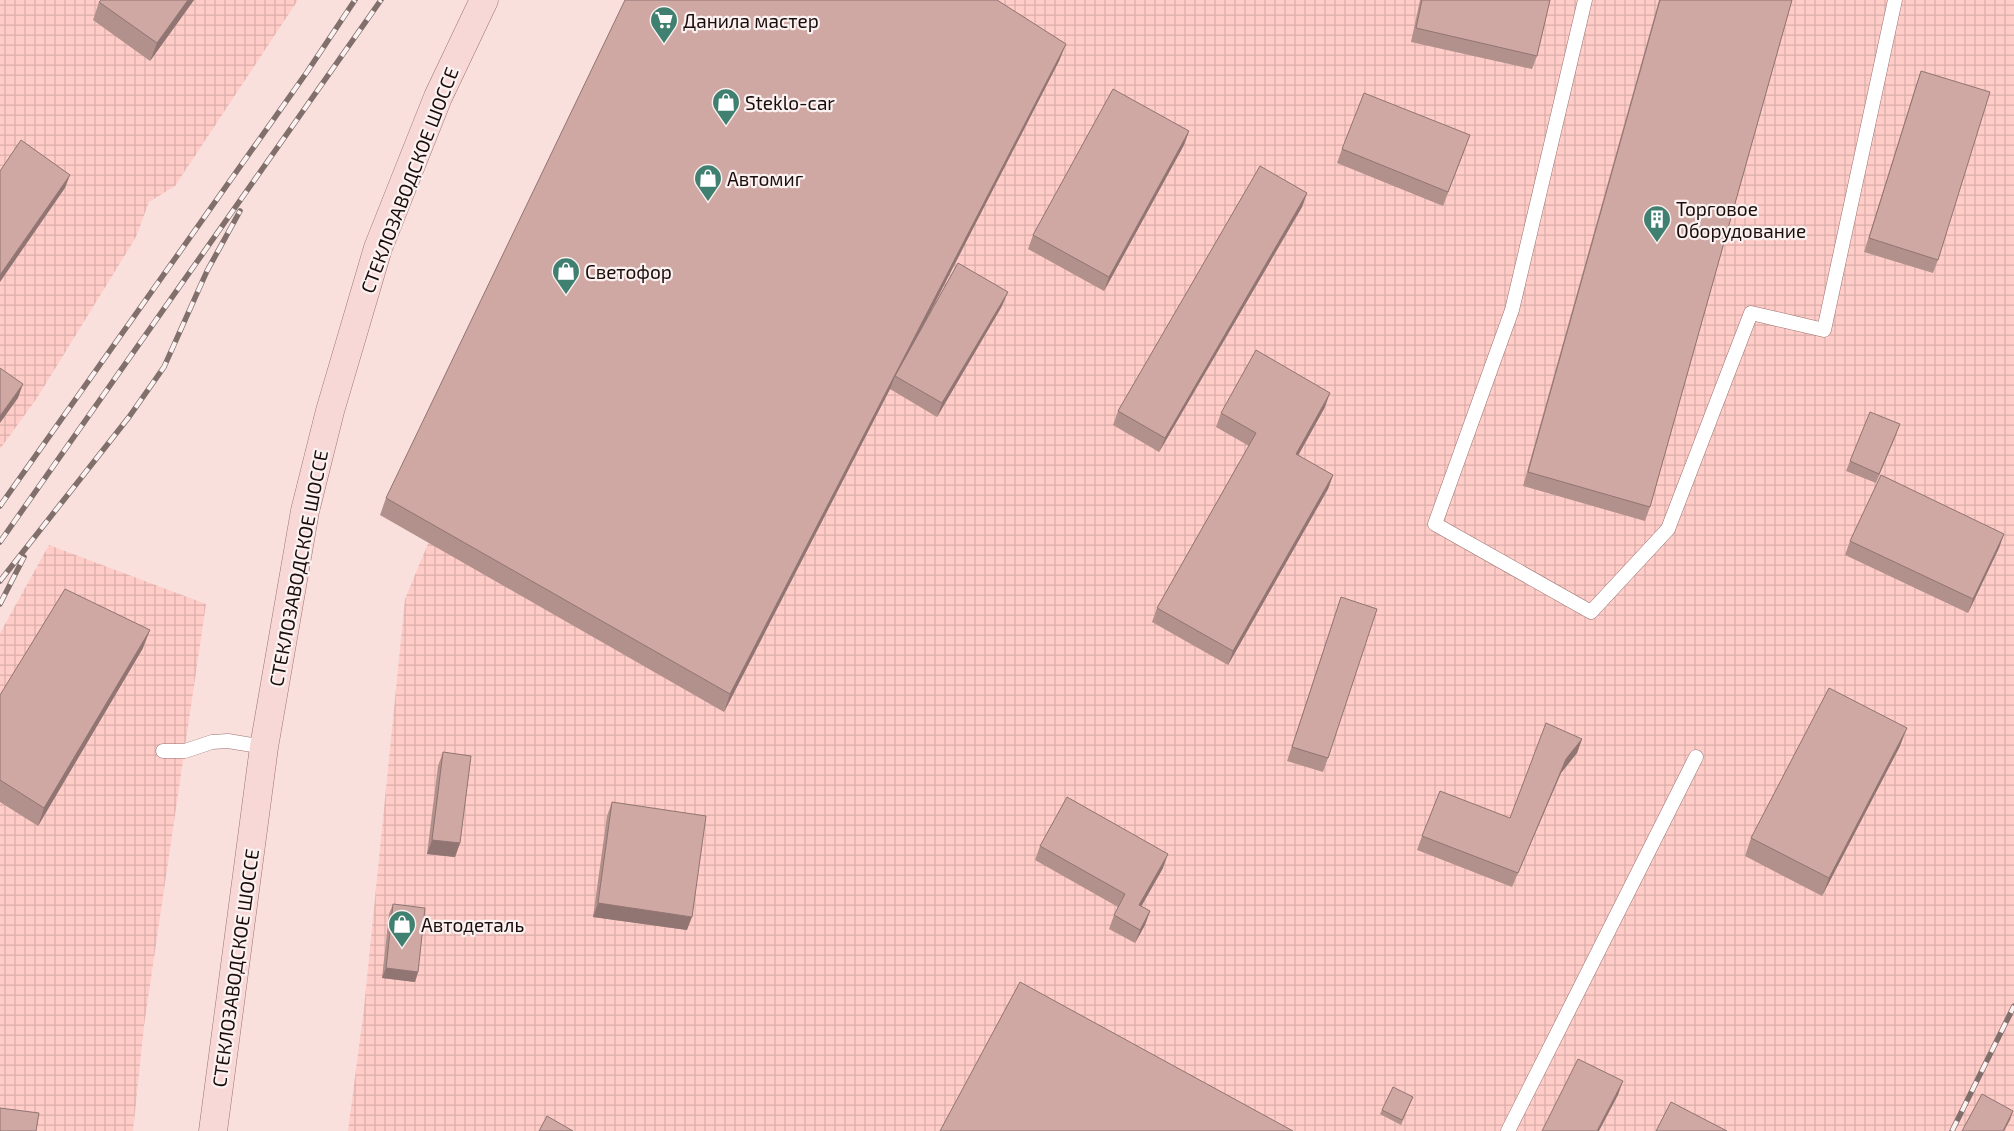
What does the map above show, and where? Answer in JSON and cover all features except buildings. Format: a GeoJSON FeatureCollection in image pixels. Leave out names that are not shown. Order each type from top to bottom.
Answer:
{"type":"FeatureCollection","features":[{"type":"Feature","properties":{"kind":"main road","name":"СТЕКЛОЗАВОДСКОЕ ШОССЕ"},"geometry":{"type":"LineString","coordinates":[[214,1131],[264,747],[305,511],[330,411],[378,248],[438,97],[484,0]]}},
{"type":"Feature","properties":{"kind":"lane"},"geometry":{"type":"LineString","coordinates":[[1585,0],[1512,310],[1435,524],[1591,612],[1668,529],[1751,313],[1824,330],[1895,0]]}},
{"type":"Feature","properties":{"kind":"lane"},"geometry":{"type":"LineString","coordinates":[[163,751],[185,751],[212,742],[228,742],[264,747]]}},
{"type":"Feature","properties":{"kind":"lane"},"geometry":{"type":"LineString","coordinates":[[1508,1131],[1696,757]]}},
{"type":"Feature","properties":{"kind":"shaded area"},"geometry":{"type":"Polygon","coordinates":[[[0,0],[298,0],[175,186],[149,202],[136,237],[37,398],[0,449],[0,0]]]}},
{"type":"Feature","properties":{"kind":"shaded area"},"geometry":{"type":"Polygon","coordinates":[[[654,0],[2014,0],[2014,1131],[348,1131],[364,1008],[405,599],[654,0]]]}},
{"type":"Feature","properties":{"kind":"shaded area"},"geometry":{"type":"Polygon","coordinates":[[[49,545],[206,604],[144,1026],[133,1131],[0,1131],[0,633],[49,545]]]}},
{"type":"Feature","properties":{"kind":"railway"},"geometry":{"type":"LineString","coordinates":[[0,506],[307,72],[355,0]]}},
{"type":"Feature","properties":{"kind":"railway"},"geometry":{"type":"LineString","coordinates":[[0,542],[381,0]]}},
{"type":"Feature","properties":{"kind":"railway"},"geometry":{"type":"LineString","coordinates":[[0,581],[129,417],[164,367],[207,271],[240,211]]}},
{"type":"Feature","properties":{"kind":"railway"},"geometry":{"type":"LineString","coordinates":[[0,604],[24,557]]}},
{"type":"Feature","properties":{"kind":"railway"},"geometry":{"type":"LineString","coordinates":[[1952,1131],[2014,1006]]}},
{"type":"Feature","properties":{"kind":"place","name":"Данила мастер"},"geometry":{"type":"Point","coordinates":[664,44]}},
{"type":"Feature","properties":{"kind":"place","name":"Steklo-car"},"geometry":{"type":"Point","coordinates":[726,126]}},
{"type":"Feature","properties":{"kind":"place","name":"Автомиг"},"geometry":{"type":"Point","coordinates":[708,202]}},
{"type":"Feature","properties":{"kind":"place","name":"Торговое Оборудование"},"geometry":{"type":"Point","coordinates":[1657,243]}},
{"type":"Feature","properties":{"kind":"place","name":"Светофор"},"geometry":{"type":"Point","coordinates":[566,295]}},
{"type":"Feature","properties":{"kind":"place","name":"Автодеталь"},"geometry":{"type":"Point","coordinates":[402,948]}}]}
